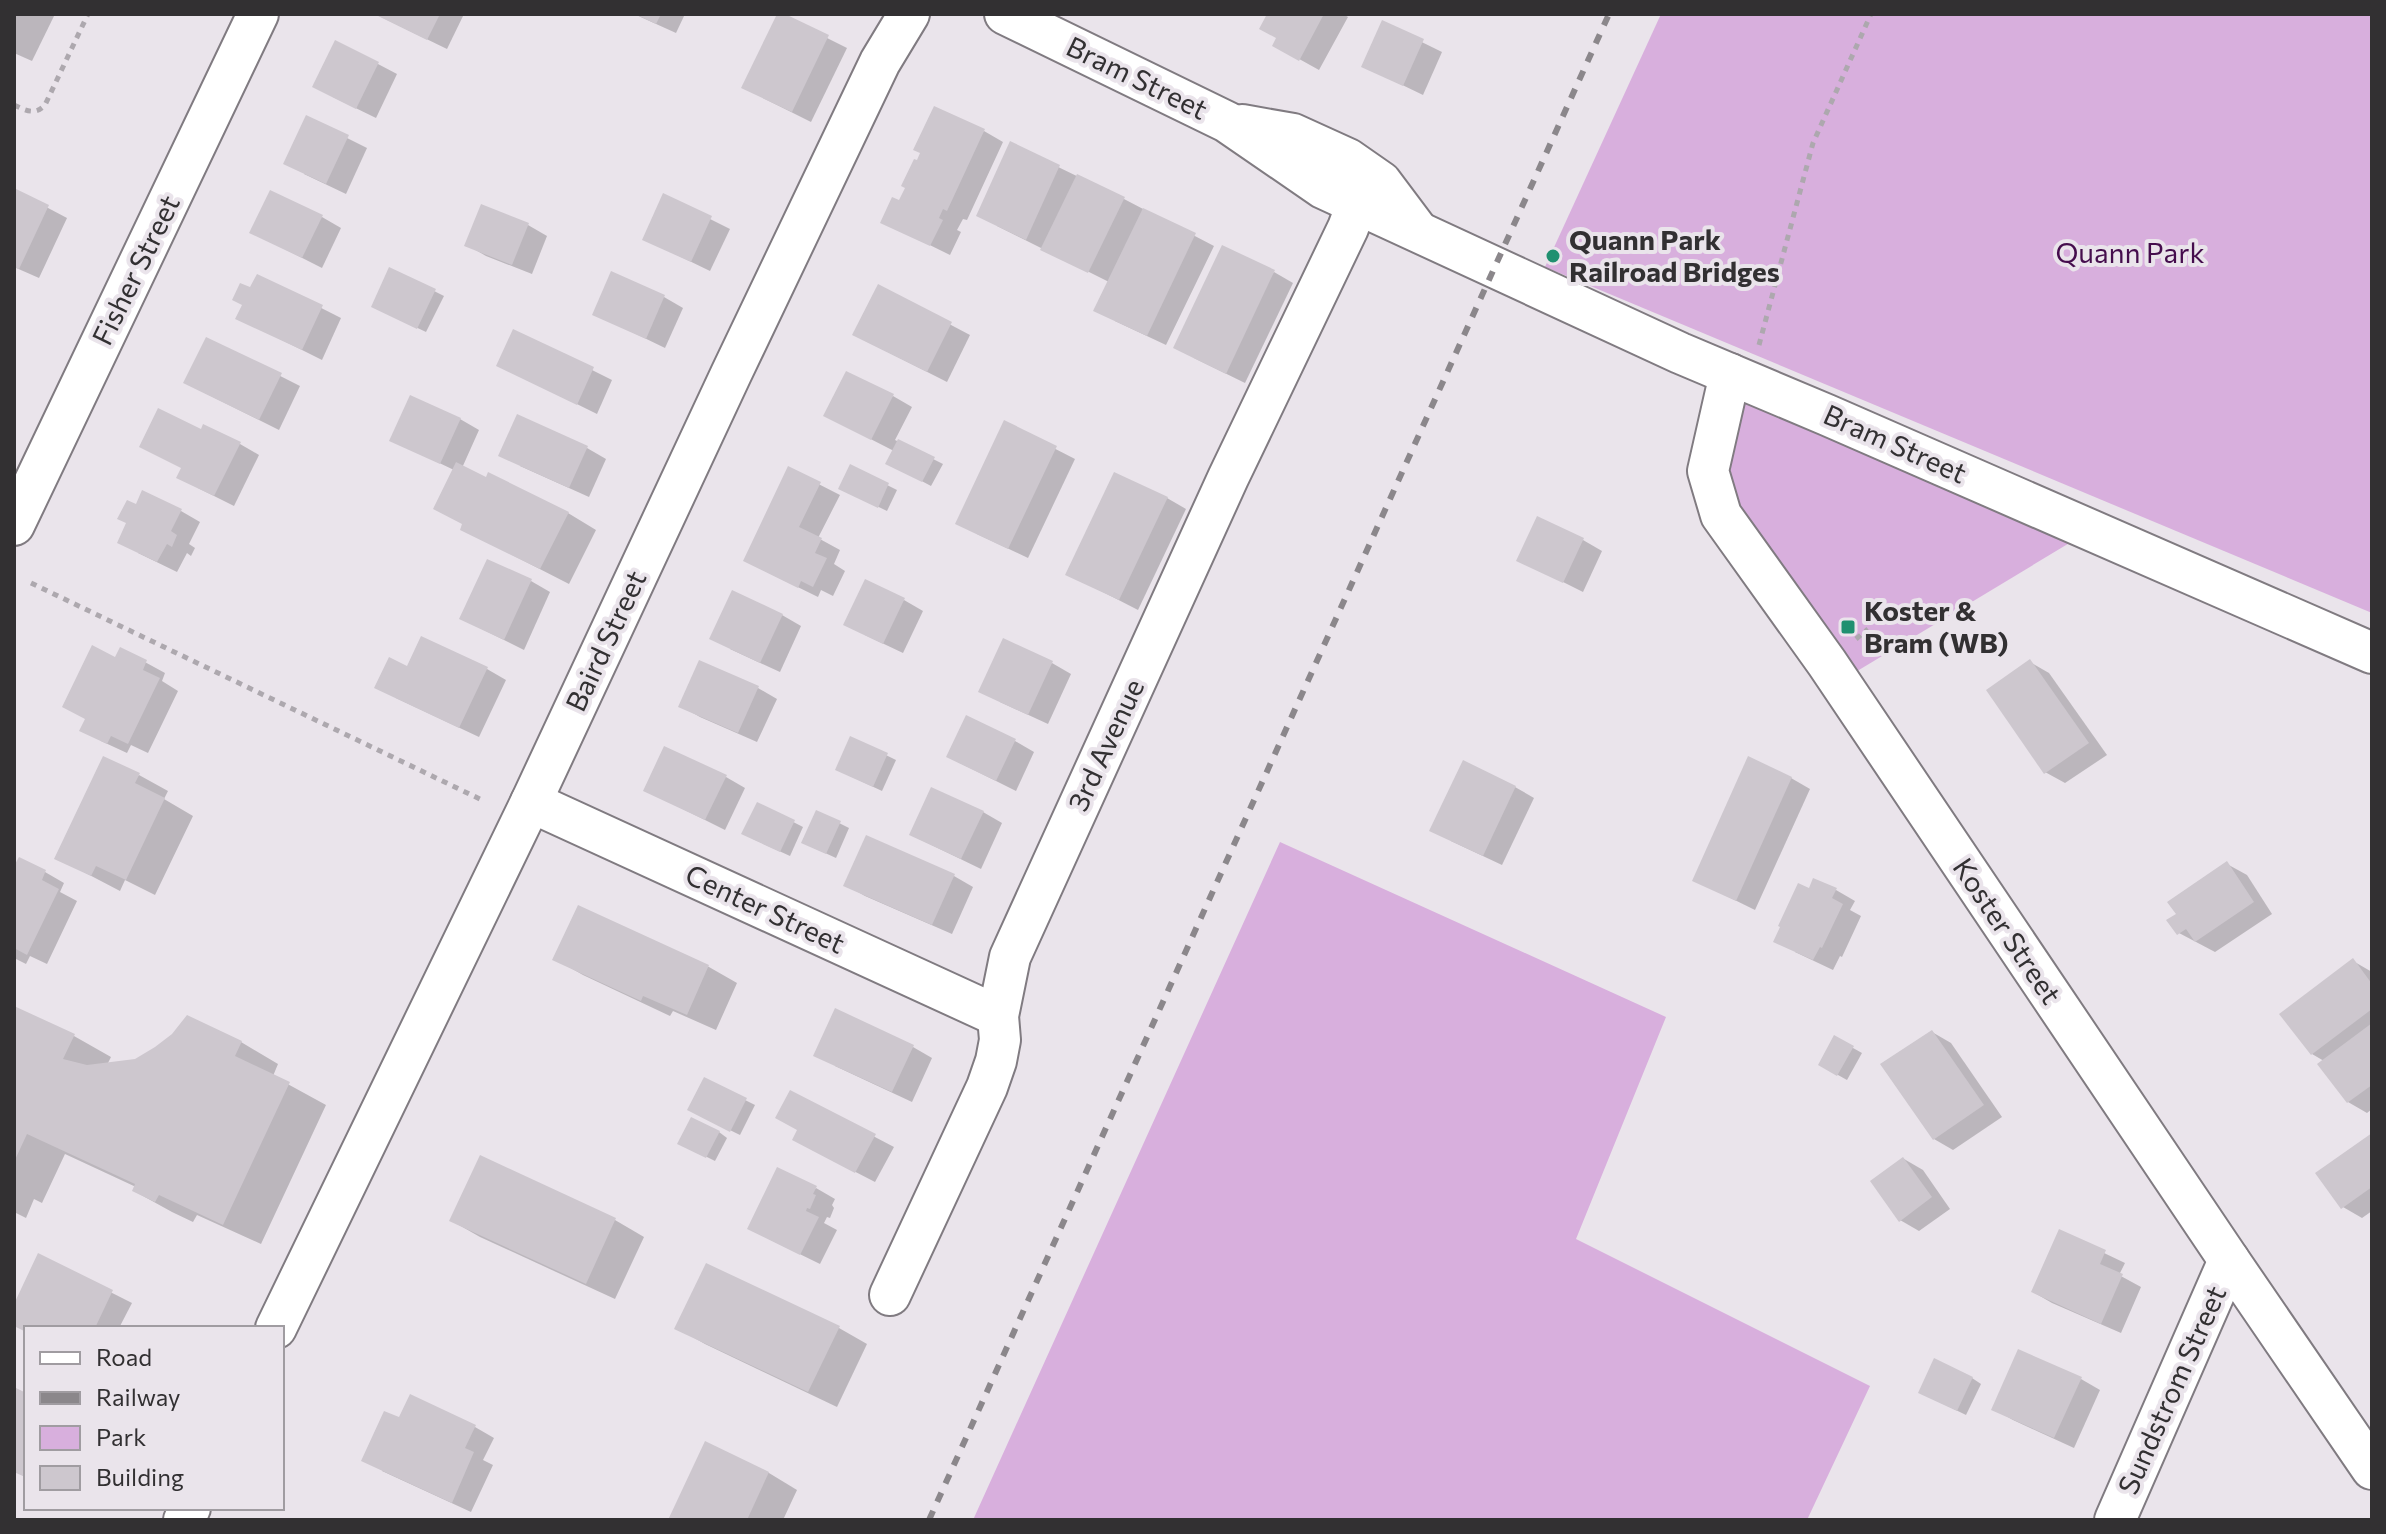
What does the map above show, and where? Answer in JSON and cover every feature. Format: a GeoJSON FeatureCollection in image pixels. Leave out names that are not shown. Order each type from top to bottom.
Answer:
{"type":"FeatureCollection","features":[{"type":"Feature","properties":{"kind":"street","name":"Fisher Street"},"geometry":{"type":"LineString","coordinates":[[14,525],[258,14]]}},
{"type":"Feature","properties":{"kind":"street","name":"Baird Street"},"geometry":{"type":"LineString","coordinates":[[277,1326],[531,802],[880,62],[909,14]]}},
{"type":"Feature","properties":{"kind":"street","name":"Bram Street"},"geometry":{"type":"LineString","coordinates":[[1005,14],[1227,122],[1323,188],[1357,204],[1740,378],[2372,653]]}},
{"type":"Feature","properties":{"kind":"street","name":"Bram Street"},"geometry":{"type":"LineString","coordinates":[[1227,122],[1293,134],[1348,159],[1381,182],[1419,232]]}},
{"type":"Feature","properties":{"kind":"street","name":"3rd Avenue"},"geometry":{"type":"LineString","coordinates":[[890,1295],[987,1087],[1000,1040],[998,1016],[1010,957],[1228,478],[1357,204]]}},
{"type":"Feature","properties":{"kind":"street","name":"Koster Street"},"geometry":{"type":"LineString","coordinates":[[1740,378],[1708,471],[1721,515],[1827,663],[2372,1469]]}},
{"type":"Feature","properties":{"kind":"street","name":"Center Street"},"geometry":{"type":"LineString","coordinates":[[531,802],[998,1016]]}},
{"type":"Feature","properties":{"kind":"street","name":"Sundstrom Street"},"geometry":{"type":"LineString","coordinates":[[2115,1520],[2229,1260]]}},
{"type":"Feature","properties":{"kind":"path"},"geometry":{"type":"LineString","coordinates":[[14,105],[28,112],[37,111],[45,105],[88,14]]}},
{"type":"Feature","properties":{"kind":"path"},"geometry":{"type":"LineString","coordinates":[[1740,378],[1813,143],[1871,14]]}},
{"type":"Feature","properties":{"kind":"path"},"geometry":{"type":"LineString","coordinates":[[31,583],[484,801]]}},
{"type":"Feature","properties":{"kind":"green space","name":"Quann Park"},"geometry":{"type":"Polygon","coordinates":[[[1661,14],[2372,14],[2372,613],[1545,267],[1661,14]]]}},
{"type":"Feature","properties":{"kind":"green space"},"geometry":{"type":"Polygon","coordinates":[[[1730,374],[2091,530],[1839,682],[1721,515],[1730,374]]]}},
{"type":"Feature","properties":{"kind":"green space"},"geometry":{"type":"Polygon","coordinates":[[[1280,842],[1666,1017],[1576,1239],[1870,1386],[1807,1520],[973,1520],[1280,842]]]}},
{"type":"Feature","properties":{"kind":"building"},"geometry":{"type":"Polygon","coordinates":[[[374,14],[440,14],[427,40],[374,14]]]}},
{"type":"Feature","properties":{"kind":"building"},"geometry":{"type":"Polygon","coordinates":[[[635,14],[661,14],[656,24],[635,14]]]}},
{"type":"Feature","properties":{"kind":"building"},"geometry":{"type":"Polygon","coordinates":[[[777,14],[785,14],[829,35],[792,112],[741,88],[777,14]]]}},
{"type":"Feature","properties":{"kind":"building"},"geometry":{"type":"Polygon","coordinates":[[[1267,14],[1324,14],[1299,61],[1272,46],[1276,38],[1259,29],[1267,14]]]}},
{"type":"Feature","properties":{"kind":"building"},"geometry":{"type":"Polygon","coordinates":[[[1382,20],[1424,39],[1403,86],[1361,67],[1382,20]]]}},
{"type":"Feature","properties":{"kind":"building"},"geometry":{"type":"Polygon","coordinates":[[[335,40],[379,62],[356,109],[312,87],[335,40]]]}},
{"type":"Feature","properties":{"kind":"building"},"geometry":{"type":"Polygon","coordinates":[[[934,106],[985,129],[947,211],[943,209],[939,218],[943,220],[930,246],[880,223],[892,197],[899,200],[905,188],[901,186],[920,153],[913,150],[934,106]]]}},
{"type":"Feature","properties":{"kind":"building"},"geometry":{"type":"Polygon","coordinates":[[[306,115],[349,135],[326,184],[283,164],[306,115]]]}},
{"type":"Feature","properties":{"kind":"building"},"geometry":{"type":"Polygon","coordinates":[[[1010,141],[1060,165],[1026,240],[976,216],[1010,141]]]}},
{"type":"Feature","properties":{"kind":"building"},"geometry":{"type":"Polygon","coordinates":[[[1077,174],[1125,197],[1088,273],[1040,250],[1077,174]]]}},
{"type":"Feature","properties":{"kind":"building"},"geometry":{"type":"Polygon","coordinates":[[[14,188],[49,205],[19,269],[14,267],[14,188]]]}},
{"type":"Feature","properties":{"kind":"building"},"geometry":{"type":"Polygon","coordinates":[[[270,190],[323,215],[302,258],[249,233],[270,190]]]}},
{"type":"Feature","properties":{"kind":"building"},"geometry":{"type":"Polygon","coordinates":[[[663,193],[712,216],[691,262],[642,240],[663,193]]]}},
{"type":"Feature","properties":{"kind":"building"},"geometry":{"type":"Polygon","coordinates":[[[481,204],[529,223],[512,265],[464,246],[481,204]]]}},
{"type":"Feature","properties":{"kind":"building"},"geometry":{"type":"Polygon","coordinates":[[[1143,208],[1196,233],[1147,336],[1093,311],[1143,208]]]}},
{"type":"Feature","properties":{"kind":"building"},"geometry":{"type":"Polygon","coordinates":[[[1222,245],[1275,270],[1226,374],[1173,348],[1222,245]]]}},
{"type":"Feature","properties":{"kind":"building"},"geometry":{"type":"Polygon","coordinates":[[[389,267],[436,289],[417,329],[371,307],[389,267]]]}},
{"type":"Feature","properties":{"kind":"building"},"geometry":{"type":"Polygon","coordinates":[[[611,271],[665,295],[646,339],[592,315],[611,271]]]}},
{"type":"Feature","properties":{"kind":"building"},"geometry":{"type":"Polygon","coordinates":[[[257,274],[323,305],[302,350],[235,319],[242,305],[232,300],[240,283],[250,287],[257,274]]]}},
{"type":"Feature","properties":{"kind":"building"},"geometry":{"type":"Polygon","coordinates":[[[878,284],[952,322],[927,372],[852,335],[878,284]]]}},
{"type":"Feature","properties":{"kind":"building"},"geometry":{"type":"Polygon","coordinates":[[[513,329],[594,367],[577,405],[496,366],[513,329]]]}},
{"type":"Feature","properties":{"kind":"building"},"geometry":{"type":"Polygon","coordinates":[[[206,337],[282,373],[259,420],[183,383],[206,337]]]}},
{"type":"Feature","properties":{"kind":"building"},"geometry":{"type":"Polygon","coordinates":[[[846,371],[894,394],[871,440],[823,416],[846,371]]]}},
{"type":"Feature","properties":{"kind":"building"},"geometry":{"type":"Polygon","coordinates":[[[410,395],[461,418],[440,464],[389,441],[410,395]]]}},
{"type":"Feature","properties":{"kind":"building"},"geometry":{"type":"Polygon","coordinates":[[[158,408],[201,429],[203,424],[241,442],[214,496],[176,478],[181,468],[139,447],[158,408]]]}},
{"type":"Feature","properties":{"kind":"building"},"geometry":{"type":"Polygon","coordinates":[[[517,414],[588,446],[569,488],[498,456],[517,414]]]}},
{"type":"Feature","properties":{"kind":"building"},"geometry":{"type":"Polygon","coordinates":[[[1004,420],[1057,446],[1008,549],[955,524],[1004,420]]]}},
{"type":"Feature","properties":{"kind":"building"},"geometry":{"type":"Polygon","coordinates":[[[898,439],[935,457],[922,482],[885,464],[898,439]]]}},
{"type":"Feature","properties":{"kind":"building"},"geometry":{"type":"Polygon","coordinates":[[[456,462],[486,477],[488,472],[569,512],[540,569],[460,530],[462,524],[433,509],[456,462]]]}},
{"type":"Feature","properties":{"kind":"building"},"geometry":{"type":"Polygon","coordinates":[[[850,464],[889,483],[878,508],[838,489],[850,464]]]}},
{"type":"Feature","properties":{"kind":"building"},"geometry":{"type":"Polygon","coordinates":[[[788,466],[821,482],[799,527],[822,538],[815,553],[827,558],[813,587],[801,581],[798,588],[743,561],[788,466]]]}},
{"type":"Feature","properties":{"kind":"building"},"geometry":{"type":"Polygon","coordinates":[[[1114,472],[1168,497],[1119,600],[1065,575],[1114,472]]]}},
{"type":"Feature","properties":{"kind":"building"},"geometry":{"type":"Polygon","coordinates":[[[142,490],[182,509],[171,531],[177,535],[172,547],[167,544],[157,562],[117,543],[126,523],[117,519],[127,500],[136,504],[142,490]]]}},
{"type":"Feature","properties":{"kind":"building"},"geometry":{"type":"Polygon","coordinates":[[[1537,516],[1584,538],[1563,583],[1516,561],[1537,516]]]}},
{"type":"Feature","properties":{"kind":"building"},"geometry":{"type":"Polygon","coordinates":[[[487,559],[532,579],[504,640],[459,619],[487,559]]]}},
{"type":"Feature","properties":{"kind":"building"},"geometry":{"type":"Polygon","coordinates":[[[865,579],[905,598],[883,644],[843,625],[865,579]]]}},
{"type":"Feature","properties":{"kind":"building"},"geometry":{"type":"Polygon","coordinates":[[[732,590],[783,614],[760,663],[709,639],[732,590]]]}},
{"type":"Feature","properties":{"kind":"building"},"geometry":{"type":"Polygon","coordinates":[[[421,636],[488,667],[459,728],[374,688],[389,657],[407,666],[421,636]]]}},
{"type":"Feature","properties":{"kind":"building"},"geometry":{"type":"Polygon","coordinates":[[[1003,638],[1053,661],[1028,715],[978,692],[1003,638]]]}},
{"type":"Feature","properties":{"kind":"building"},"geometry":{"type":"Polygon","coordinates":[[[92,645],[115,657],[120,647],[147,660],[143,670],[160,678],[128,744],[111,736],[107,744],[79,731],[85,719],[62,707],[92,645]]]}},
{"type":"Feature","properties":{"kind":"building"},"geometry":{"type":"Polygon","coordinates":[[[2030,659],[2089,743],[2044,774],[1986,690],[2030,659]]]}},
{"type":"Feature","properties":{"kind":"building"},"geometry":{"type":"Polygon","coordinates":[[[699,660],[759,686],[738,733],[678,707],[699,660]]]}},
{"type":"Feature","properties":{"kind":"building"},"geometry":{"type":"Polygon","coordinates":[[[966,715],[1016,739],[996,781],[946,757],[966,715]]]}},
{"type":"Feature","properties":{"kind":"building"},"geometry":{"type":"Polygon","coordinates":[[[850,736],[888,753],[873,787],[835,770],[850,736]]]}},
{"type":"Feature","properties":{"kind":"building"},"geometry":{"type":"Polygon","coordinates":[[[664,746],[727,775],[705,820],[643,791],[664,746]]]}},
{"type":"Feature","properties":{"kind":"building"},"geometry":{"type":"Polygon","coordinates":[[[103,756],[140,773],[135,783],[165,798],[126,880],[96,866],[91,876],[54,859],[103,756]]]}},
{"type":"Feature","properties":{"kind":"building"},"geometry":{"type":"Polygon","coordinates":[[[1748,756],[1792,777],[1736,901],[1692,881],[1748,756]]]}},
{"type":"Feature","properties":{"kind":"building"},"geometry":{"type":"Polygon","coordinates":[[[1463,760],[1516,786],[1483,856],[1429,831],[1463,760]]]}},
{"type":"Feature","properties":{"kind":"building"},"geometry":{"type":"Polygon","coordinates":[[[931,787],[984,811],[961,859],[909,835],[931,787]]]}},
{"type":"Feature","properties":{"kind":"building"},"geometry":{"type":"Polygon","coordinates":[[[757,802],[795,820],[780,852],[741,834],[757,802]]]}},
{"type":"Feature","properties":{"kind":"building"},"geometry":{"type":"Polygon","coordinates":[[[816,810],[841,821],[826,854],[801,843],[816,810]]]}},
{"type":"Feature","properties":{"kind":"building"},"geometry":{"type":"Polygon","coordinates":[[[866,835],[955,874],[932,925],[843,886],[866,835]]]}},
{"type":"Feature","properties":{"kind":"building"},"geometry":{"type":"Polygon","coordinates":[[[19,857],[46,870],[42,880],[59,889],[27,955],[14,948],[14,866],[19,857]]]}},
{"type":"Feature","properties":{"kind":"building"},"geometry":{"type":"Polygon","coordinates":[[[2227,861],[2254,902],[2195,942],[2186,929],[2177,935],[2166,920],[2176,914],[2167,902],[2227,861]]]}},
{"type":"Feature","properties":{"kind":"building"},"geometry":{"type":"Polygon","coordinates":[[[1813,878],[1837,888],[1832,898],[1843,904],[1813,960],[1773,942],[1798,883],[1809,888],[1813,878]]]}},
{"type":"Feature","properties":{"kind":"building"},"geometry":{"type":"Polygon","coordinates":[[[578,905],[709,965],[687,1015],[643,996],[641,1001],[552,960],[578,905]]]}},
{"type":"Feature","properties":{"kind":"building"},"geometry":{"type":"Polygon","coordinates":[[[2353,958],[2372,984],[2372,1009],[2311,1055],[2279,1014],[2353,958]]]}},
{"type":"Feature","properties":{"kind":"building"},"geometry":{"type":"Polygon","coordinates":[[[14,1006],[75,1034],[63,1059],[87,1065],[135,1059],[172,1034],[187,1015],[242,1041],[235,1056],[290,1082],[223,1225],[159,1195],[155,1202],[132,1191],[135,1184],[27,1134],[14,1162],[14,1006]]]}},
{"type":"Feature","properties":{"kind":"building"},"geometry":{"type":"Polygon","coordinates":[[[835,1008],[914,1045],[892,1092],[813,1056],[835,1008]]]}},
{"type":"Feature","properties":{"kind":"building"},"geometry":{"type":"Polygon","coordinates":[[[2372,1023],[2372,1085],[2347,1103],[2317,1064],[2372,1023]]]}},
{"type":"Feature","properties":{"kind":"building"},"geometry":{"type":"Polygon","coordinates":[[[1932,1030],[1984,1105],[1933,1140],[1880,1064],[1932,1030]]]}},
{"type":"Feature","properties":{"kind":"building"},"geometry":{"type":"Polygon","coordinates":[[[1834,1035],[1854,1046],[1837,1076],[1818,1065],[1834,1035]]]}},
{"type":"Feature","properties":{"kind":"building"},"geometry":{"type":"Polygon","coordinates":[[[704,1077],[747,1098],[730,1132],[687,1110],[704,1077]]]}},
{"type":"Feature","properties":{"kind":"building"},"geometry":{"type":"Polygon","coordinates":[[[790,1090],[876,1134],[855,1173],[792,1140],[797,1130],[775,1118],[790,1090]]]}},
{"type":"Feature","properties":{"kind":"building"},"geometry":{"type":"Polygon","coordinates":[[[691,1117],[720,1131],[706,1158],[677,1144],[691,1117]]]}},
{"type":"Feature","properties":{"kind":"building"},"geometry":{"type":"Polygon","coordinates":[[[2372,1133],[2372,1187],[2341,1209],[2315,1173],[2372,1133]]]}},
{"type":"Feature","properties":{"kind":"building"},"geometry":{"type":"Polygon","coordinates":[[[480,1155],[616,1218],[586,1284],[449,1221],[480,1155]]]}},
{"type":"Feature","properties":{"kind":"building"},"geometry":{"type":"Polygon","coordinates":[[[1903,1157],[1932,1197],[1899,1222],[1870,1181],[1903,1157]]]}},
{"type":"Feature","properties":{"kind":"building"},"geometry":{"type":"Polygon","coordinates":[[[777,1167],[817,1186],[810,1209],[806,1211],[819,1217],[800,1255],[747,1229],[777,1167]]]}},
{"type":"Feature","properties":{"kind":"building"},"geometry":{"type":"Polygon","coordinates":[[[2059,1229],[2106,1250],[2100,1264],[2123,1274],[2101,1324],[2031,1292],[2059,1229]]]}},
{"type":"Feature","properties":{"kind":"building"},"geometry":{"type":"Polygon","coordinates":[[[38,1253],[113,1290],[96,1326],[24,1326],[24,1331],[14,1326],[14,1304],[38,1253]]]}},
{"type":"Feature","properties":{"kind":"building"},"geometry":{"type":"Polygon","coordinates":[[[706,1263],[840,1326],[808,1392],[674,1329],[706,1263]]]}},
{"type":"Feature","properties":{"kind":"building"},"geometry":{"type":"Polygon","coordinates":[[[2018,1349],[2082,1377],[2054,1438],[1991,1410],[2018,1349]]]}},
{"type":"Feature","properties":{"kind":"building"},"geometry":{"type":"Polygon","coordinates":[[[1934,1358],[1973,1377],[1957,1411],[1918,1393],[1934,1358]]]}},
{"type":"Feature","properties":{"kind":"building"},"geometry":{"type":"Polygon","coordinates":[[[14,1387],[24,1392],[24,1477],[14,1472],[14,1387]]]}},
{"type":"Feature","properties":{"kind":"building"},"geometry":{"type":"Polygon","coordinates":[[[410,1394],[476,1425],[465,1448],[474,1452],[452,1503],[361,1461],[384,1411],[399,1417],[410,1394]]]}},
{"type":"Feature","properties":{"kind":"building"},"geometry":{"type":"Polygon","coordinates":[[[705,1441],[769,1472],[747,1520],[668,1520],[705,1441]]]}},
{"type":"Feature","properties":{"kind":"railway"},"geometry":{"type":"LineString","coordinates":[[929,1520],[1609,14]]}},
{"type":"Feature","properties":{"kind":"place","name":"Quann Park Railroad Bridges"},"geometry":{"type":"Point","coordinates":[1553,256]}},
{"type":"Feature","properties":{"kind":"place","name":"Koster & Bram (WB)"},"geometry":{"type":"Point","coordinates":[1848,627]}}]}
